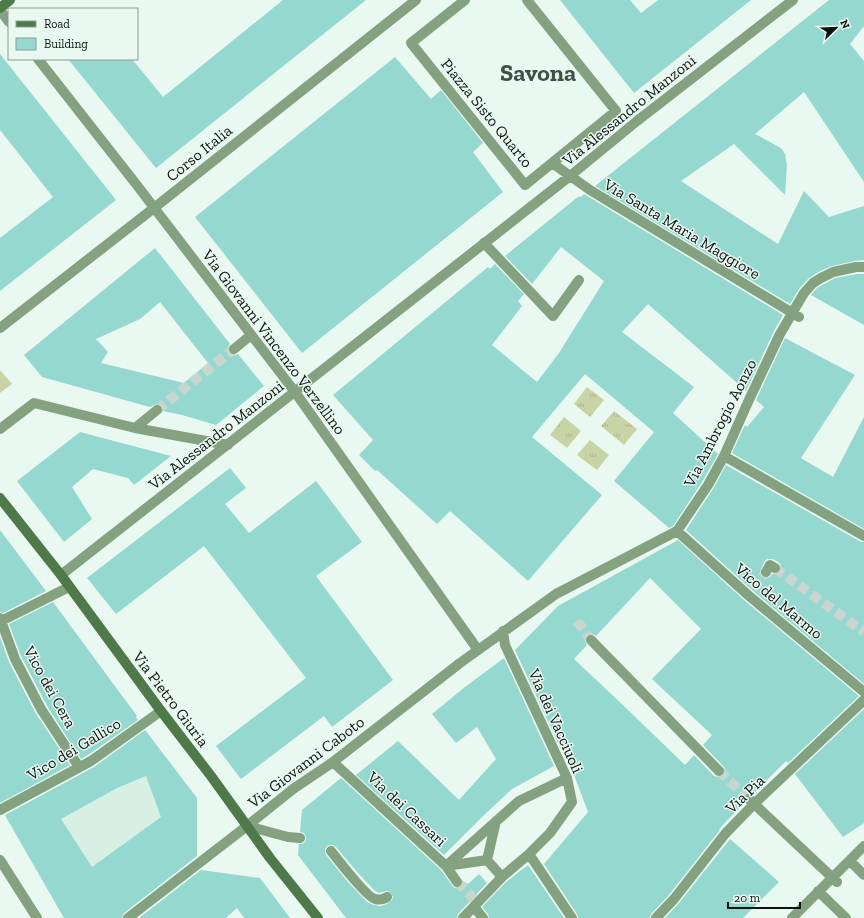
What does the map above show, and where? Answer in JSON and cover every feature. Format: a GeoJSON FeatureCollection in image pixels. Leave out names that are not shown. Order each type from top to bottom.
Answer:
{"type":"FeatureCollection","features":[{"type":"Feature","properties":{"kind":"street"},"geometry":{"type":"LineString","coordinates":[[8,21],[0,9],[10,0]]}},
{"type":"Feature","properties":{"kind":"street","name":"Corso Italia"},"geometry":{"type":"LineString","coordinates":[[0,328],[416,0]]}},
{"type":"Feature","properties":{"kind":"street","name":"Piazza Sisto Quarto"},"geometry":{"type":"LineString","coordinates":[[465,0],[411,43],[525,185],[616,111],[527,0]]}},
{"type":"Feature","properties":{"kind":"street","name":"Via Alessandro Manzoni"},"geometry":{"type":"LineString","coordinates":[[61,575],[570,176],[637,121],[793,0]]}},
{"type":"Feature","properties":{"kind":"street","name":"Via Giovanni Vincenzo Verzellino"},"geometry":{"type":"LineString","coordinates":[[39,60],[174,233],[294,392],[478,650]]}},
{"type":"Feature","properties":{"kind":"street","name":"Via Santa Maria Maggiore"},"geometry":{"type":"LineString","coordinates":[[552,163],[590,190],[796,315]]}},
{"type":"Feature","properties":{"kind":"street"},"geometry":{"type":"LineString","coordinates":[[484,243],[553,316],[579,280]]}},
{"type":"Feature","properties":{"kind":"street","name":"Via Ambrogio Aonzo"},"geometry":{"type":"LineString","coordinates":[[503,631],[556,594],[677,531],[708,485],[724,456],[780,334],[796,315],[804,293],[813,283],[833,272],[856,267],[864,267]]}},
{"type":"Feature","properties":{"kind":"street"},"geometry":{"type":"LineString","coordinates":[[234,349],[251,335]]}},
{"type":"Feature","properties":{"kind":"street"},"geometry":{"type":"LineString","coordinates":[[0,429],[34,403],[134,428],[228,445]]}},
{"type":"Feature","properties":{"kind":"street"},"geometry":{"type":"LineString","coordinates":[[134,428],[157,410]]}},
{"type":"Feature","properties":{"kind":"street"},"geometry":{"type":"LineString","coordinates":[[724,456],[864,536]]}},
{"type":"Feature","properties":{"kind":"street","name":"Via Pietro Giuria"},"geometry":{"type":"LineString","coordinates":[[0,498],[61,575],[69,588],[211,776],[270,858],[318,918]]}},
{"type":"Feature","properties":{"kind":"street","name":"Vico del Marmo"},"geometry":{"type":"LineString","coordinates":[[677,531],[750,592],[864,692]]}},
{"type":"Feature","properties":{"kind":"street"},"geometry":{"type":"LineString","coordinates":[[0,619],[69,588]]}},
{"type":"Feature","properties":{"kind":"street","name":"Vico dei Cera"},"geometry":{"type":"LineString","coordinates":[[0,619],[15,659],[41,709],[79,767]]}},
{"type":"Feature","properties":{"kind":"street","name":"Via Giovanni Caboto"},"geometry":{"type":"LineString","coordinates":[[128,918],[293,789],[333,762],[503,631]]}},
{"type":"Feature","properties":{"kind":"street","name":"Via dei Vacciuoli"},"geometry":{"type":"LineString","coordinates":[[463,918],[474,903],[529,854],[550,833],[572,802],[567,778],[505,645],[503,631]]}},
{"type":"Feature","properties":{"kind":"street"},"geometry":{"type":"LineString","coordinates":[[591,640],[719,771]]}},
{"type":"Feature","properties":{"kind":"street","name":"Via Pia"},"geometry":{"type":"LineString","coordinates":[[656,918],[674,899],[752,802],[864,700]]}},
{"type":"Feature","properties":{"kind":"street","name":"Vico dei Gallico"},"geometry":{"type":"LineString","coordinates":[[0,810],[91,761],[161,711]]}},
{"type":"Feature","properties":{"kind":"street","name":"Via dei Cassari"},"geometry":{"type":"LineString","coordinates":[[333,762],[446,866],[457,882]]}},
{"type":"Feature","properties":{"kind":"street"},"geometry":{"type":"LineString","coordinates":[[446,866],[519,801],[567,778]]}},
{"type":"Feature","properties":{"kind":"street"},"geometry":{"type":"LineString","coordinates":[[752,802],[835,880]]}},
{"type":"Feature","properties":{"kind":"street"},"geometry":{"type":"LineString","coordinates":[[487,860],[496,821]]}},
{"type":"Feature","properties":{"kind":"street"},"geometry":{"type":"LineString","coordinates":[[247,826],[288,837],[300,838]]}},
{"type":"Feature","properties":{"kind":"street"},"geometry":{"type":"LineString","coordinates":[[792,918],[818,891],[835,880],[850,860],[864,846]]}},
{"type":"Feature","properties":{"kind":"street"},"geometry":{"type":"LineString","coordinates":[[331,851],[362,888],[374,899],[382,899],[387,897]]}},
{"type":"Feature","properties":{"kind":"street"},"geometry":{"type":"LineString","coordinates":[[529,854],[572,918]]}},
{"type":"Feature","properties":{"kind":"street"},"geometry":{"type":"LineString","coordinates":[[0,860],[37,918]]}},
{"type":"Feature","properties":{"kind":"street"},"geometry":{"type":"LineString","coordinates":[[446,866],[487,860]]}},
{"type":"Feature","properties":{"kind":"street"},"geometry":{"type":"LineString","coordinates":[[487,860],[502,877]]}},
{"type":"Feature","properties":{"kind":"street"},"geometry":{"type":"LineString","coordinates":[[850,860],[864,875]]}},
{"type":"Feature","properties":{"kind":"street"},"geometry":{"type":"LineString","coordinates":[[818,891],[846,918]]}},
{"type":"Feature","properties":{"kind":"street"},"geometry":{"type":"LineString","coordinates":[[474,903],[483,918]]}},
{"type":"Feature","properties":{"kind":"shaded area"},"geometry":{"type":"Polygon","coordinates":[[[149,735],[197,798],[64,918],[5,816],[104,764],[144,736],[149,735]]]}},
{"type":"Feature","properties":{"kind":"green space"},"geometry":{"type":"Polygon","coordinates":[[[0,370],[12,384],[0,393],[0,370]]]}},
{"type":"Feature","properties":{"kind":"green space"},"geometry":{"type":"Polygon","coordinates":[[[587,387],[604,400],[590,417],[574,404],[587,387]]]}},
{"type":"Feature","properties":{"kind":"green space"},"geometry":{"type":"Polygon","coordinates":[[[614,411],[637,429],[624,445],[601,426],[614,411]]]}},
{"type":"Feature","properties":{"kind":"green space"},"geometry":{"type":"Polygon","coordinates":[[[564,417],[581,431],[567,448],[550,435],[564,417]]]}},
{"type":"Feature","properties":{"kind":"green space"},"geometry":{"type":"Polygon","coordinates":[[[590,440],[609,455],[597,470],[577,455],[590,440]]]}},
{"type":"Feature","properties":{"kind":"building"},"geometry":{"type":"Polygon","coordinates":[[[283,0],[366,0],[156,168],[69,60],[133,60],[163,97],[283,0]]]}},
{"type":"Feature","properties":{"kind":"building"},"geometry":{"type":"Polygon","coordinates":[[[560,0],[630,0],[641,13],[658,0],[751,0],[634,93],[560,0]]]}},
{"type":"Feature","properties":{"kind":"building"},"geometry":{"type":"Polygon","coordinates":[[[829,0],[864,0],[864,26],[850,44],[864,61],[864,182],[804,92],[755,134],[781,148],[785,154],[787,165],[785,195],[734,144],[681,181],[778,244],[804,191],[829,217],[864,206],[864,260],[832,266],[818,272],[808,279],[799,289],[790,304],[595,186],[829,0]]]}},
{"type":"Feature","properties":{"kind":"building"},"geometry":{"type":"Polygon","coordinates":[[[0,54],[116,200],[0,291],[0,238],[53,197],[0,130],[0,54]]]}},
{"type":"Feature","properties":{"kind":"building"},"geometry":{"type":"Polygon","coordinates":[[[395,57],[431,99],[441,90],[483,143],[473,152],[503,192],[302,353],[195,217],[395,57]]]}},
{"type":"Feature","properties":{"kind":"building"},"geometry":{"type":"Polygon","coordinates":[[[584,194],[783,315],[746,391],[648,304],[622,332],[694,387],[673,413],[718,454],[702,482],[673,526],[669,528],[614,481],[654,432],[585,374],[532,437],[602,495],[528,581],[450,511],[437,524],[377,470],[375,471],[359,455],[373,440],[333,395],[488,267],[490,269],[495,264],[524,294],[518,301],[522,306],[492,345],[537,382],[559,353],[604,281],[561,247],[532,284],[505,256],[579,196],[581,197],[584,194]]]}},
{"type":"Feature","properties":{"kind":"building"},"geometry":{"type":"Polygon","coordinates":[[[155,248],[230,344],[228,347],[229,353],[232,355],[238,354],[264,386],[216,425],[163,411],[162,406],[159,404],[150,407],[42,377],[24,355],[155,248]],[[160,302],[140,319],[96,339],[108,352],[101,363],[184,383],[208,363],[160,302]]]}},
{"type":"Feature","properties":{"kind":"building"},"geometry":{"type":"Polygon","coordinates":[[[864,274],[864,325],[811,295],[817,288],[835,278],[864,274]]]}},
{"type":"Feature","properties":{"kind":"building"},"geometry":{"type":"Polygon","coordinates":[[[785,338],[855,375],[801,458],[833,477],[864,417],[864,529],[732,453],[745,425],[747,427],[764,407],[756,400],[785,338]]]}},
{"type":"Feature","properties":{"kind":"building"},"geometry":{"type":"Polygon","coordinates":[[[80,432],[171,456],[134,485],[128,478],[93,469],[72,487],[92,519],[64,542],[17,481],[80,432]]]}},
{"type":"Feature","properties":{"kind":"building"},"geometry":{"type":"Polygon","coordinates":[[[726,465],[861,542],[864,542],[864,684],[752,590],[686,530],[713,489],[726,465]],[[767,559],[764,562],[760,572],[761,576],[766,578],[770,577],[772,574],[778,573],[781,565],[773,559],[767,559]]]}},
{"type":"Feature","properties":{"kind":"building"},"geometry":{"type":"Polygon","coordinates":[[[230,468],[246,488],[225,504],[249,533],[316,481],[362,542],[316,576],[393,680],[332,727],[324,716],[241,779],[216,746],[306,678],[204,546],[116,614],[87,578],[230,468]]]}},
{"type":"Feature","properties":{"kind":"building"},"geometry":{"type":"Polygon","coordinates":[[[0,530],[46,591],[3,613],[0,612],[0,530]]]}},
{"type":"Feature","properties":{"kind":"building"},"geometry":{"type":"Polygon","coordinates":[[[678,540],[744,600],[859,696],[788,763],[786,761],[753,794],[745,794],[743,798],[744,803],[719,829],[720,830],[669,895],[651,914],[650,918],[578,918],[577,914],[544,864],[588,812],[568,759],[566,760],[515,650],[558,606],[678,540]],[[650,578],[596,636],[590,634],[586,636],[585,641],[587,645],[574,659],[685,765],[694,755],[714,776],[721,777],[725,772],[724,767],[703,745],[712,735],[652,679],[701,629],[650,578]]]}},
{"type":"Feature","properties":{"kind":"building"},"geometry":{"type":"Polygon","coordinates":[[[53,602],[137,716],[136,717],[138,720],[81,759],[47,706],[21,656],[9,624],[53,602]]]}},
{"type":"Feature","properties":{"kind":"building"},"geometry":{"type":"Polygon","coordinates":[[[0,637],[9,662],[35,712],[70,765],[0,803],[0,637]]]}},
{"type":"Feature","properties":{"kind":"building"},"geometry":{"type":"Polygon","coordinates":[[[504,658],[554,766],[512,789],[444,855],[356,775],[398,741],[459,800],[496,759],[477,727],[456,743],[432,714],[504,658]]]}},
{"type":"Feature","properties":{"kind":"building"},"geometry":{"type":"Polygon","coordinates":[[[864,709],[864,823],[843,837],[795,774],[864,709]]]}},
{"type":"Feature","properties":{"kind":"building"},"geometry":{"type":"Polygon","coordinates":[[[145,730],[197,798],[197,856],[124,913],[122,918],[64,918],[5,815],[94,767],[145,730]],[[146,776],[117,788],[61,819],[92,867],[161,817],[146,776]]]}},
{"type":"Feature","properties":{"kind":"building"},"geometry":{"type":"Polygon","coordinates":[[[341,778],[441,870],[454,888],[461,887],[463,881],[468,884],[479,874],[487,883],[458,914],[457,918],[346,918],[298,855],[299,844],[305,842],[306,838],[304,833],[300,832],[302,810],[341,778]],[[333,845],[327,846],[325,849],[326,855],[367,902],[380,906],[387,904],[392,900],[393,897],[390,892],[387,891],[379,893],[375,891],[333,845]]]}},
{"type":"Feature","properties":{"kind":"building"},"geometry":{"type":"Polygon","coordinates":[[[730,839],[779,882],[743,918],[665,918],[679,903],[730,839]]]}},
{"type":"Feature","properties":{"kind":"building"},"geometry":{"type":"Polygon","coordinates":[[[528,865],[564,918],[489,918],[488,914],[482,907],[506,882],[528,865]]]}},
{"type":"Feature","properties":{"kind":"building"},"geometry":{"type":"Polygon","coordinates":[[[201,870],[260,878],[290,918],[244,918],[237,908],[226,918],[139,918],[201,870]]]}},
{"type":"Feature","properties":{"kind":"tunnel"},"geometry":{"type":"LineString","coordinates":[[157,410],[234,349]]}},
{"type":"Feature","properties":{"kind":"tunnel"},"geometry":{"type":"LineString","coordinates":[[775,568],[864,632]]}},
{"type":"Feature","properties":{"kind":"tunnel"},"geometry":{"type":"LineString","coordinates":[[753,589],[766,572]]}},
{"type":"Feature","properties":{"kind":"tunnel"},"geometry":{"type":"LineString","coordinates":[[577,621],[591,640]]}},
{"type":"Feature","properties":{"kind":"tunnel"},"geometry":{"type":"LineString","coordinates":[[719,771],[749,799]]}},
{"type":"Feature","properties":{"kind":"tunnel"},"geometry":{"type":"LineString","coordinates":[[457,882],[474,899]]}},
{"type":"Feature","properties":{"kind":"district","name":"Savona"},"geometry":{"type":"Point","coordinates":[538,72]}}]}
